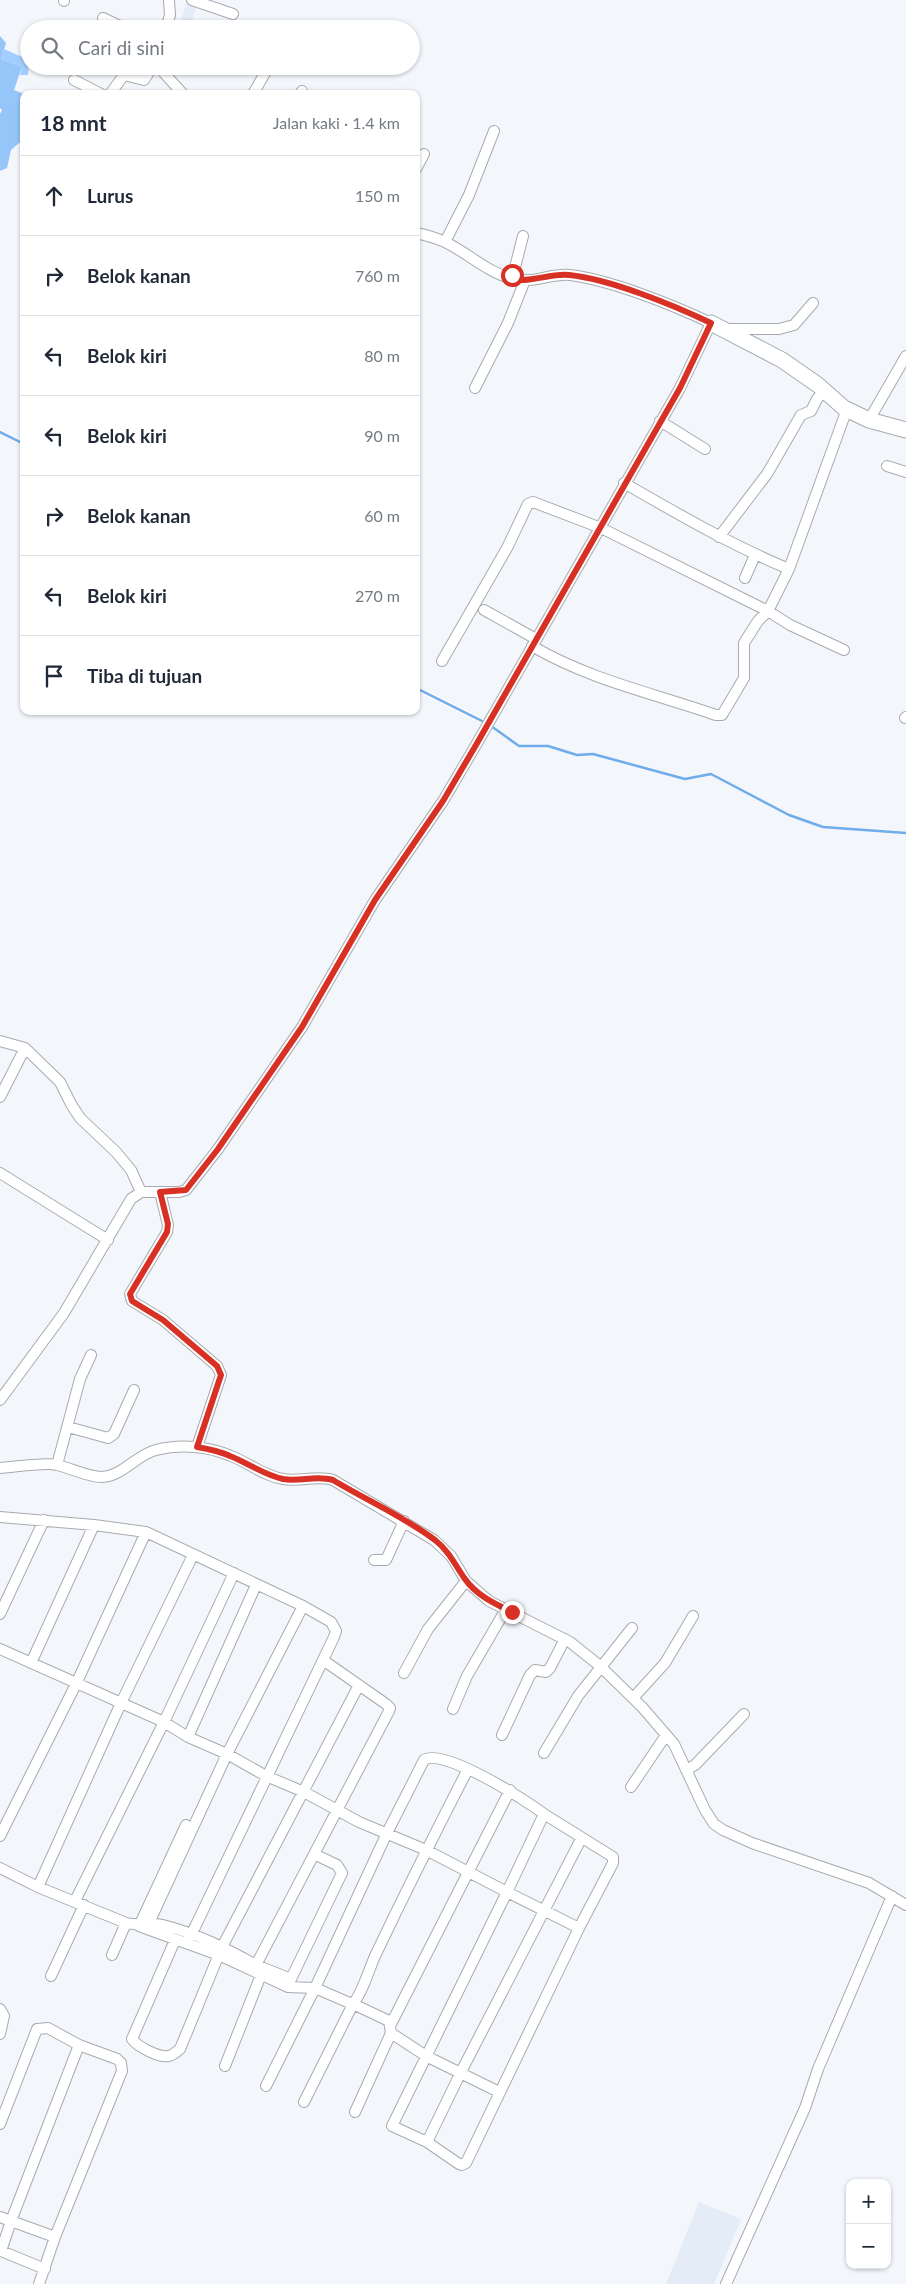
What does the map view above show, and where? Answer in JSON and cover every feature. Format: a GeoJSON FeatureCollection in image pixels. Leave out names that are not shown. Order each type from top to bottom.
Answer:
{"type":"FeatureCollection","features":[{"type":"Feature","properties":{"kind":"street"},"geometry":{"type":"LineString","coordinates":[[169,20],[170,0]]}},
{"type":"Feature","properties":{"kind":"street"},"geometry":{"type":"LineString","coordinates":[[192,0],[233,14]]}},
{"type":"Feature","properties":{"kind":"street"},"geometry":{"type":"LineString","coordinates":[[103,18],[107,20]]}},
{"type":"Feature","properties":{"kind":"street"},"geometry":{"type":"LineString","coordinates":[[113,90],[124,75],[144,80],[147,75]]}},
{"type":"Feature","properties":{"kind":"street"},"geometry":{"type":"LineString","coordinates":[[166,75],[180,90]]}},
{"type":"Feature","properties":{"kind":"street"},"geometry":{"type":"LineString","coordinates":[[255,90],[264,75]]}},
{"type":"Feature","properties":{"kind":"street"},"geometry":{"type":"LineString","coordinates":[[74,80],[93,90]]}},
{"type":"Feature","properties":{"kind":"street"},"geometry":{"type":"LineString","coordinates":[[445,242],[470,195],[494,131]]}},
{"type":"Feature","properties":{"kind":"street"},"geometry":{"type":"LineString","coordinates":[[420,162],[424,154]]}},
{"type":"Feature","properties":{"kind":"street"},"geometry":{"type":"LineString","coordinates":[[420,234],[445,242],[497,273],[513,275],[525,280],[565,275],[587,278],[687,312],[725,329],[782,360],[847,410],[869,420],[906,430]]}},
{"type":"Feature","properties":{"kind":"street"},"geometry":{"type":"LineString","coordinates":[[513,275],[523,236]]}},
{"type":"Feature","properties":{"kind":"street"},"geometry":{"type":"LineString","coordinates":[[475,388],[508,323],[525,280]]}},
{"type":"Feature","properties":{"kind":"street"},"geometry":{"type":"LineString","coordinates":[[725,329],[779,329],[796,323],[813,303]]}},
{"type":"Feature","properties":{"kind":"street"},"geometry":{"type":"LineString","coordinates":[[0,1400],[64,1313],[131,1199],[141,1192],[182,1191],[190,1186],[218,1149],[302,1027],[379,893],[443,801],[472,753],[601,528],[624,483],[680,388],[711,323]]}},
{"type":"Feature","properties":{"kind":"street"},"geometry":{"type":"LineString","coordinates":[[869,420],[902,373],[906,356]]}},
{"type":"Feature","properties":{"kind":"street"},"geometry":{"type":"LineString","coordinates":[[719,537],[777,458],[801,415],[811,412],[817,399],[824,391]]}},
{"type":"Feature","properties":{"kind":"street"},"geometry":{"type":"LineString","coordinates":[[484,610],[586,674],[719,716],[724,712],[744,678],[746,637],[768,611],[789,569],[847,410]]}},
{"type":"Feature","properties":{"kind":"street"},"geometry":{"type":"LineString","coordinates":[[660,421],[705,448]]}},
{"type":"Feature","properties":{"kind":"street"},"geometry":{"type":"LineString","coordinates":[[887,466],[906,472]]}},
{"type":"Feature","properties":{"kind":"street"},"geometry":{"type":"LineString","coordinates":[[624,483],[719,537],[789,569]]}},
{"type":"Feature","properties":{"kind":"street"},"geometry":{"type":"LineString","coordinates":[[442,662],[530,503],[534,502],[601,528],[768,611],[790,625],[844,650]]}},
{"type":"Feature","properties":{"kind":"street"},"geometry":{"type":"LineString","coordinates":[[745,578],[755,555]]}},
{"type":"Feature","properties":{"kind":"street"},"geometry":{"type":"LineString","coordinates":[[0,1041],[25,1048],[60,1082],[70,1104],[80,1118],[116,1152],[131,1170],[141,1192]]}},
{"type":"Feature","properties":{"kind":"street"},"geometry":{"type":"LineString","coordinates":[[0,1097],[25,1048]]}},
{"type":"Feature","properties":{"kind":"street"},"geometry":{"type":"LineString","coordinates":[[0,1173],[108,1240]]}},
{"type":"Feature","properties":{"kind":"street"},"geometry":{"type":"LineString","coordinates":[[160,1192],[168,1224],[167,1232],[130,1294],[132,1301],[163,1320],[220,1370],[221,1375],[197,1447]]}},
{"type":"Feature","properties":{"kind":"street"},"geometry":{"type":"LineString","coordinates":[[57,1465],[80,1380],[91,1355]]}},
{"type":"Feature","properties":{"kind":"street"},"geometry":{"type":"LineString","coordinates":[[68,1427],[108,1438],[114,1434],[134,1390]]}},
{"type":"Feature","properties":{"kind":"street"},"geometry":{"type":"LineString","coordinates":[[0,1468],[57,1465],[101,1477],[117,1473],[142,1456],[156,1450],[197,1447],[232,1456],[268,1474],[284,1479],[323,1477],[333,1480],[404,1521],[441,1546],[451,1556],[466,1580],[489,1601],[604,1661],[638,1693],[690,1767],[705,1810],[714,1824],[752,1843],[869,1883],[906,1905]]}},
{"type":"Feature","properties":{"kind":"street"},"geometry":{"type":"LineString","coordinates":[[0,1517],[94,1525],[146,1532],[303,1606],[334,1625],[336,1631],[266,1776],[132,2039],[135,2044],[167,2057],[180,2049],[221,1951],[359,1685]]}},
{"type":"Feature","properties":{"kind":"street"},"geometry":{"type":"LineString","coordinates":[[0,1614],[44,1520]]}},
{"type":"Feature","properties":{"kind":"street"},"geometry":{"type":"LineString","coordinates":[[374,1560],[386,1560],[404,1521]]}},
{"type":"Feature","properties":{"kind":"street"},"geometry":{"type":"LineString","coordinates":[[31,1663],[94,1525]]}},
{"type":"Feature","properties":{"kind":"street"},"geometry":{"type":"LineString","coordinates":[[0,1836],[76,1684],[146,1532]]}},
{"type":"Feature","properties":{"kind":"street"},"geometry":{"type":"LineString","coordinates":[[38,1887],[121,1704],[193,1555]]}},
{"type":"Feature","properties":{"kind":"street"},"geometry":{"type":"LineString","coordinates":[[51,1976],[79,1903],[234,1573]]}},
{"type":"Feature","properties":{"kind":"street"},"geometry":{"type":"LineString","coordinates":[[404,1673],[428,1629],[466,1580]]}},
{"type":"Feature","properties":{"kind":"street"},"geometry":{"type":"LineString","coordinates":[[188,1737],[256,1585]]}},
{"type":"Feature","properties":{"kind":"street"},"geometry":{"type":"LineString","coordinates":[[144,1924],[224,1752],[303,1606]]}},
{"type":"Feature","properties":{"kind":"street"},"geometry":{"type":"LineString","coordinates":[[453,1709],[467,1676],[506,1609]]}},
{"type":"Feature","properties":{"kind":"street"},"geometry":{"type":"LineString","coordinates":[[638,1693],[665,1663],[694,1616]]}},
{"type":"Feature","properties":{"kind":"street"},"geometry":{"type":"LineString","coordinates":[[544,1753],[578,1696],[632,1628]]}},
{"type":"Feature","properties":{"kind":"street"},"geometry":{"type":"LineString","coordinates":[[502,1735],[530,1675],[536,1670],[546,1672],[550,1668],[564,1639]]}},
{"type":"Feature","properties":{"kind":"street"},"geometry":{"type":"LineString","coordinates":[[0,1649],[164,1722],[188,1737],[224,1752],[266,1776],[304,1792],[359,1822],[426,1850],[579,1928]]}},
{"type":"Feature","properties":{"kind":"street"},"geometry":{"type":"LineString","coordinates":[[256,1964],[390,1711],[386,1704],[323,1660]]}},
{"type":"Feature","properties":{"kind":"street"},"geometry":{"type":"LineString","coordinates":[[690,1767],[744,1714]]}},
{"type":"Feature","properties":{"kind":"street"},"geometry":{"type":"LineString","coordinates":[[631,1787],[666,1735]]}},
{"type":"Feature","properties":{"kind":"street"},"geometry":{"type":"LineString","coordinates":[[266,2086],[312,1985],[426,1759],[468,1769],[510,1790],[581,1839],[609,1852],[613,1857],[613,1863],[579,1928],[464,2165],[459,2164],[427,2142],[392,2126],[544,1814]]}},
{"type":"Feature","properties":{"kind":"street"},"geometry":{"type":"LineString","coordinates":[[304,2102],[426,1850],[468,1769]]}},
{"type":"Feature","properties":{"kind":"street"},"geometry":{"type":"LineString","coordinates":[[355,2112],[391,2028],[510,1790]]}},
{"type":"Feature","properties":{"kind":"street"},"geometry":{"type":"LineString","coordinates":[[427,2142],[581,1839]]}},
{"type":"Feature","properties":{"kind":"street"},"geometry":{"type":"LineString","coordinates":[[289,1983],[342,1873],[337,1865],[314,1854]]}},
{"type":"Feature","properties":{"kind":"street"},"geometry":{"type":"LineString","coordinates":[[0,1868],[38,1887],[126,1923],[144,1924],[256,1964],[289,1983]]}},
{"type":"Feature","properties":{"kind":"street"},"geometry":{"type":"LineString","coordinates":[[726,2284],[805,2108],[818,2069],[892,1896]]}},
{"type":"Feature","properties":{"kind":"street"},"geometry":{"type":"LineString","coordinates":[[112,1955],[126,1923]]}},
{"type":"Feature","properties":{"kind":"street"},"geometry":{"type":"LineString","coordinates":[[144,1924],[184,1939]]}},
{"type":"Feature","properties":{"kind":"street"},"geometry":{"type":"LineString","coordinates":[[221,1951],[261,1975],[289,1983],[312,1985],[386,2018],[391,2028],[426,2056],[499,2092]]}},
{"type":"Feature","properties":{"kind":"street"},"geometry":{"type":"LineString","coordinates":[[225,2066],[261,1975]]}},
{"type":"Feature","properties":{"kind":"street"},"geometry":{"type":"LineString","coordinates":[[0,2009],[4,2016],[0,2034]]}},
{"type":"Feature","properties":{"kind":"street"},"geometry":{"type":"LineString","coordinates":[[0,2124],[37,2029],[48,2028],[79,2045],[117,2059],[123,2067],[55,2237],[39,2284]]}},
{"type":"Feature","properties":{"kind":"street"},"geometry":{"type":"LineString","coordinates":[[45,2269],[0,2251],[79,2045]]}},
{"type":"Feature","properties":{"kind":"street"},"geometry":{"type":"LineString","coordinates":[[0,2217],[55,2237]]}},
{"type":"Feature","properties":{"kind":"shaded area"},"geometry":{"type":"Polygon","coordinates":[[[187,0],[196,3],[192,20],[181,20],[187,0]]]}},
{"type":"Feature","properties":{"kind":"shaded area"},"geometry":{"type":"Polygon","coordinates":[[[0,36],[6,43],[1,59],[20,66],[20,73],[14,90],[20,92],[20,143],[11,150],[7,168],[0,171],[0,114],[2,110],[0,108],[0,36]]]}},
{"type":"Feature","properties":{"kind":"shaded area"},"geometry":{"type":"Polygon","coordinates":[[[4,49],[20,56],[20,66],[1,59],[4,49]]]}},
{"type":"Feature","properties":{"kind":"shaded area"},"geometry":{"type":"Polygon","coordinates":[[[699,2202],[741,2219],[714,2284],[666,2284],[699,2202]]]}},
{"type":"Feature","properties":{"kind":"waterway"},"geometry":{"type":"LineString","coordinates":[[0,432],[20,442]]}},
{"type":"Feature","properties":{"kind":"waterway"},"geometry":{"type":"LineString","coordinates":[[420,690],[484,722]]}},
{"type":"Feature","properties":{"kind":"waterway"},"geometry":{"type":"LineString","coordinates":[[491,726],[519,746],[548,746],[577,755],[593,754],[685,779],[711,774],[789,815],[823,827],[906,833]]}},
{"type":"Feature","properties":{"kind":"route"},"geometry":{"type":"LineString","coordinates":[[512,275],[512,279],[520,280],[565,275],[587,278],[687,312],[711,323],[680,388],[624,483],[601,528],[547,623],[443,801],[396,866],[375,900],[302,1027],[218,1149],[190,1186],[186,1190],[179,1192],[160,1192],[168,1224],[167,1232],[130,1294],[132,1301],[163,1320],[220,1370],[221,1375],[197,1447],[232,1456],[252,1467],[284,1479],[323,1477],[333,1480],[434,1540],[451,1556],[466,1580],[476,1591],[489,1601],[512,1612]]}}]}
